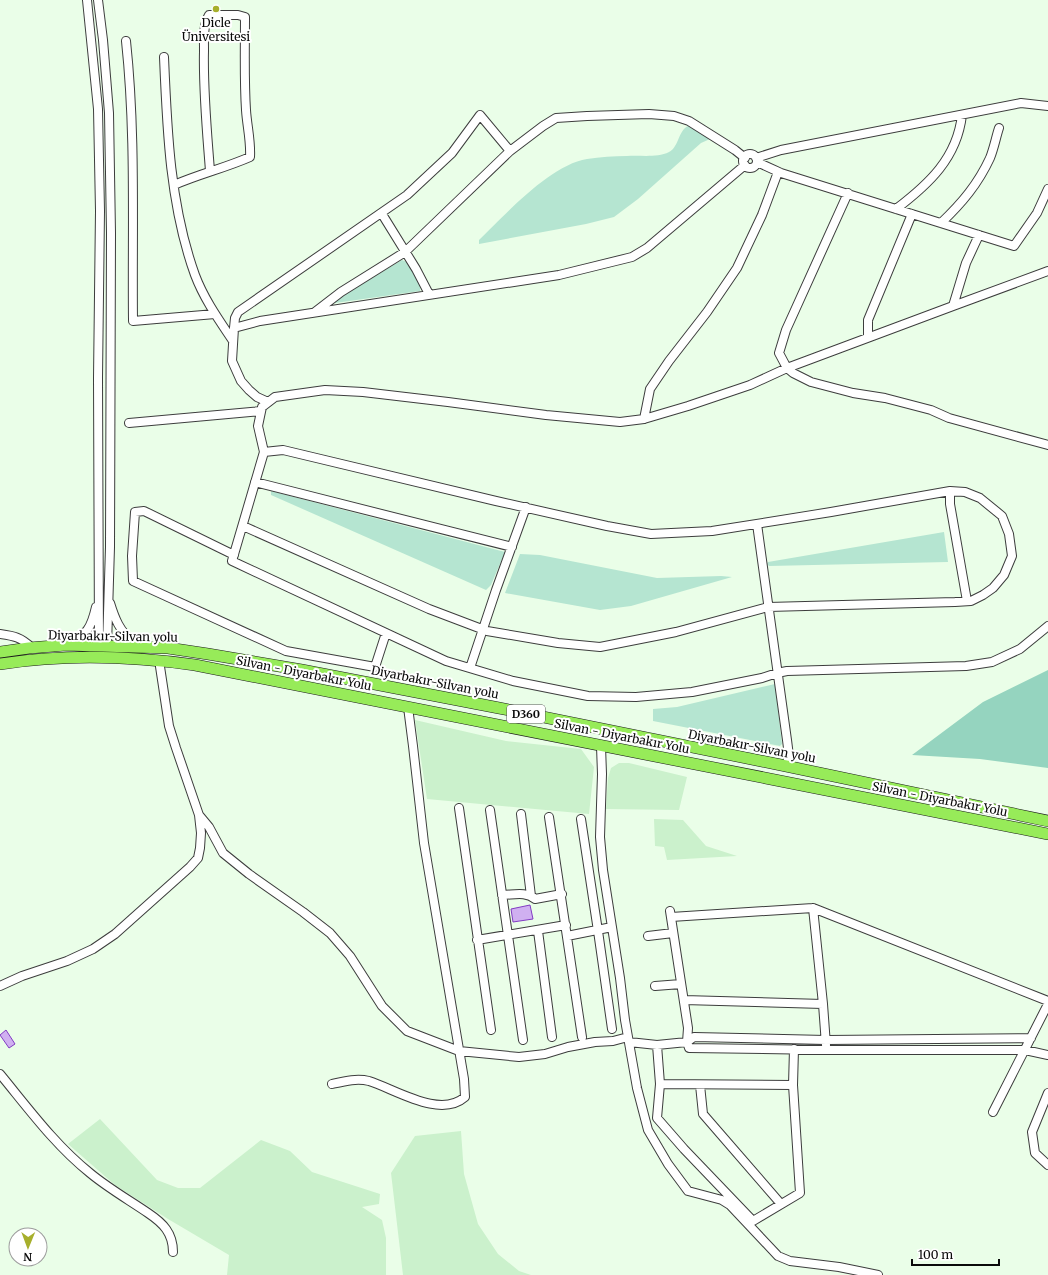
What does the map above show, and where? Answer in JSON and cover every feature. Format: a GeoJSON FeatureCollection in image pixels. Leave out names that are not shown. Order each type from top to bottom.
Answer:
{"type":"FeatureCollection","features":[{"type":"Feature","properties":{"kind":"highway","name":"Diyarbakır-Silvan yolu"},"geometry":{"type":"LineString","coordinates":[[0,652],[66,645],[168,648],[302,670],[786,766],[1048,821]]}},
{"type":"Feature","properties":{"kind":"highway","name":"Silvan - Diyarbakır Yolu"},"geometry":{"type":"LineString","coordinates":[[0,664],[33,660],[89,658],[159,660],[195,665],[1048,834]]}},
{"type":"Feature","properties":{"kind":"street"},"geometry":{"type":"LineString","coordinates":[[87,0],[98,110],[99,148],[100,211],[98,378],[100,595],[103,646]]}},
{"type":"Feature","properties":{"kind":"street"},"geometry":{"type":"LineString","coordinates":[[98,0],[109,113],[111,226],[111,384],[108,596],[103,646]]}},
{"type":"Feature","properties":{"kind":"street"},"geometry":{"type":"LineString","coordinates":[[174,185],[191,177],[232,165],[250,157],[244,72],[245,17],[238,15],[209,15],[206,20],[203,77],[210,171]]}},
{"type":"Feature","properties":{"kind":"street"},"geometry":{"type":"LineString","coordinates":[[126,41],[132,102],[133,321],[215,314]]}},
{"type":"Feature","properties":{"kind":"street"},"geometry":{"type":"LineString","coordinates":[[164,57],[166,115],[174,185],[184,238],[195,276],[215,314],[233,340]]}},
{"type":"Feature","properties":{"kind":"street"},"geometry":{"type":"LineString","coordinates":[[312,314],[341,292],[405,252],[510,152],[543,126],[556,118],[649,114],[674,116],[689,121],[735,150],[745,161],[747,167],[751,168],[755,166],[757,160],[781,150],[1022,103],[1048,106]]}},
{"type":"Feature","properties":{"kind":"street"},"geometry":{"type":"LineString","coordinates":[[268,402],[257,397],[241,380],[232,361],[234,328],[238,312],[382,214],[407,195],[452,153],[480,115],[510,152]]}},
{"type":"Feature","properties":{"kind":"street"},"geometry":{"type":"LineString","coordinates":[[896,209],[912,197],[934,176],[948,159],[961,128],[962,115]]}},
{"type":"Feature","properties":{"kind":"street"},"geometry":{"type":"LineString","coordinates":[[941,223],[962,203],[976,183],[990,157],[999,128]]}},
{"type":"Feature","properties":{"kind":"street"},"geometry":{"type":"LineString","coordinates":[[757,160],[778,172],[1014,246],[1037,213],[1048,189]]}},
{"type":"Feature","properties":{"kind":"street"},"geometry":{"type":"LineString","coordinates":[[234,328],[260,321],[558,275],[632,257],[647,248],[745,161]]}},
{"type":"Feature","properties":{"kind":"street"},"geometry":{"type":"LineString","coordinates":[[644,419],[650,389],[669,361],[707,312],[737,268],[762,215],[778,172]]}},
{"type":"Feature","properties":{"kind":"street"},"geometry":{"type":"LineString","coordinates":[[848,193],[786,330],[778,353],[787,368],[793,373],[811,382],[853,393],[885,398],[931,410],[949,418],[1048,445]]}},
{"type":"Feature","properties":{"kind":"street"},"geometry":{"type":"LineString","coordinates":[[382,214],[416,269],[429,294]]}},
{"type":"Feature","properties":{"kind":"street"},"geometry":{"type":"LineString","coordinates":[[868,337],[868,320],[912,214]]}},
{"type":"Feature","properties":{"kind":"street"},"geometry":{"type":"LineString","coordinates":[[953,306],[966,262],[979,235]]}},
{"type":"Feature","properties":{"kind":"street"},"geometry":{"type":"LineString","coordinates":[[1048,271],[868,337],[787,368],[750,385],[644,419],[620,422],[546,415],[363,392],[324,390],[275,397],[262,407],[258,426],[264,452],[232,561],[446,661],[513,681],[588,696],[636,697],[692,692],[762,678],[787,671],[959,666],[986,663],[992,662],[1020,649],[1048,626]]}},
{"type":"Feature","properties":{"kind":"street"},"geometry":{"type":"LineString","coordinates":[[129,424],[261,411]]}},
{"type":"Feature","properties":{"kind":"street"},"geometry":{"type":"LineString","coordinates":[[243,526],[429,609],[483,629],[558,643],[600,647],[676,632],[768,607],[914,604],[967,601],[983,595],[993,588],[1004,575],[1012,556],[1009,534],[1002,516],[980,498],[965,492],[950,491],[831,512],[703,532],[651,534],[526,508],[283,450],[264,452]]}},
{"type":"Feature","properties":{"kind":"street"},"geometry":{"type":"LineString","coordinates":[[255,482],[512,547]]}},
{"type":"Feature","properties":{"kind":"street"},"geometry":{"type":"LineString","coordinates":[[950,491],[950,504],[967,601]]}},
{"type":"Feature","properties":{"kind":"street"},"geometry":{"type":"LineString","coordinates":[[470,668],[526,508]]}},
{"type":"Feature","properties":{"kind":"street"},"geometry":{"type":"LineString","coordinates":[[234,555],[144,511],[135,512],[132,556],[133,581],[286,651],[374,667],[386,633]]}},
{"type":"Feature","properties":{"kind":"street"},"geometry":{"type":"LineString","coordinates":[[757,524],[789,756],[786,766]]}},
{"type":"Feature","properties":{"kind":"street"},"geometry":{"type":"LineString","coordinates":[[66,645],[81,638],[86,632],[92,622],[100,595]]}},
{"type":"Feature","properties":{"kind":"street"},"geometry":{"type":"LineString","coordinates":[[108,596],[113,613],[120,626],[134,641],[168,648]]}},
{"type":"Feature","properties":{"kind":"street"},"geometry":{"type":"LineString","coordinates":[[0,634],[13,636],[24,640],[32,648]]}},
{"type":"Feature","properties":{"kind":"street"},"geometry":{"type":"LineString","coordinates":[[0,986],[22,976],[67,961],[93,949],[115,934],[190,867],[198,858],[201,833],[199,815],[169,726],[159,660]]}},
{"type":"Feature","properties":{"kind":"street"},"geometry":{"type":"LineString","coordinates":[[332,1084],[352,1080],[368,1081],[426,1103],[445,1104],[459,1102],[465,1097],[464,1079],[424,843],[408,707]]}},
{"type":"Feature","properties":{"kind":"street"},"geometry":{"type":"LineString","coordinates":[[601,746],[602,774],[600,837],[603,870],[637,1088],[648,1130],[668,1164],[688,1192],[722,1200],[730,1205],[778,1256],[790,1261],[839,1267],[878,1275]]}},
{"type":"Feature","properties":{"kind":"street"},"geometry":{"type":"LineString","coordinates":[[459,808],[491,1030]]}},
{"type":"Feature","properties":{"kind":"street"},"geometry":{"type":"LineString","coordinates":[[490,810],[523,1040]]}},
{"type":"Feature","properties":{"kind":"street"},"geometry":{"type":"LineString","coordinates":[[521,814],[531,896]]}},
{"type":"Feature","properties":{"kind":"street"},"geometry":{"type":"LineString","coordinates":[[199,815],[209,827],[223,853],[249,874],[330,933],[350,956],[382,1006],[407,1030],[459,1051],[519,1057],[545,1054],[595,1042],[629,1040],[657,1045],[687,1042],[694,1037],[826,1040],[1031,1038]]}},
{"type":"Feature","properties":{"kind":"street"},"geometry":{"type":"LineString","coordinates":[[549,817],[562,894],[582,1037]]}},
{"type":"Feature","properties":{"kind":"street"},"geometry":{"type":"LineString","coordinates":[[581,820],[612,1029]]}},
{"type":"Feature","properties":{"kind":"street"},"geometry":{"type":"LineString","coordinates":[[502,895],[525,894],[535,899],[562,894]]}},
{"type":"Feature","properties":{"kind":"street"},"geometry":{"type":"LineString","coordinates":[[813,908],[823,1004],[826,1040],[825,1050]]}},
{"type":"Feature","properties":{"kind":"street"},"geometry":{"type":"LineString","coordinates":[[993,1112],[1025,1050],[1031,1038],[1048,1002],[813,908],[671,914],[688,1028],[687,1042],[689,1048],[1025,1050],[1048,1055]]}},
{"type":"Feature","properties":{"kind":"street"},"geometry":{"type":"LineString","coordinates":[[477,940],[566,926]]}},
{"type":"Feature","properties":{"kind":"street"},"geometry":{"type":"LineString","coordinates":[[567,936],[612,927]]}},
{"type":"Feature","properties":{"kind":"street"},"geometry":{"type":"LineString","coordinates":[[538,930],[552,1038]]}},
{"type":"Feature","properties":{"kind":"street"},"geometry":{"type":"LineString","coordinates":[[648,936],[673,933]]}},
{"type":"Feature","properties":{"kind":"street"},"geometry":{"type":"LineString","coordinates":[[655,986],[681,984]]}},
{"type":"Feature","properties":{"kind":"street"},"geometry":{"type":"LineString","coordinates":[[684,1000],[823,1004]]}},
{"type":"Feature","properties":{"kind":"street"},"geometry":{"type":"LineString","coordinates":[[657,1045],[660,1084],[657,1118],[684,1149],[753,1221],[800,1193],[793,1085],[794,1049]]}},
{"type":"Feature","properties":{"kind":"street"},"geometry":{"type":"LineString","coordinates":[[0,1074],[55,1140],[90,1173],[156,1218],[167,1229],[173,1242],[173,1252]]}},
{"type":"Feature","properties":{"kind":"street"},"geometry":{"type":"LineString","coordinates":[[660,1084],[793,1085]]}},
{"type":"Feature","properties":{"kind":"street"},"geometry":{"type":"LineString","coordinates":[[700,1085],[703,1114],[781,1204]]}},
{"type":"Feature","properties":{"kind":"street"},"geometry":{"type":"LineString","coordinates":[[1048,1093],[1032,1132],[1035,1153],[1048,1165]]}},
{"type":"Feature","properties":{"kind":"green space"},"geometry":{"type":"Polygon","coordinates":[[[688,126],[710,139],[701,143],[638,199],[614,217],[586,224],[479,244],[479,240],[529,192],[558,171],[573,163],[587,159],[612,156],[654,156],[664,154],[675,147],[682,131],[688,126]]]}},
{"type":"Feature","properties":{"kind":"green space"},"geometry":{"type":"Polygon","coordinates":[[[402,260],[407,262],[421,284],[420,291],[328,304],[402,260]]]}},
{"type":"Feature","properties":{"kind":"green space"},"geometry":{"type":"Polygon","coordinates":[[[271,491],[505,552],[491,585],[486,590],[271,495],[271,491]]]}},
{"type":"Feature","properties":{"kind":"green space"},"geometry":{"type":"Polygon","coordinates":[[[944,532],[948,562],[769,566],[767,564],[768,562],[944,532]]]}},
{"type":"Feature","properties":{"kind":"green space"},"geometry":{"type":"Polygon","coordinates":[[[520,554],[540,555],[657,578],[732,577],[631,606],[600,610],[505,593],[520,554]]]}},
{"type":"Feature","properties":{"kind":"green space"},"geometry":{"type":"Polygon","coordinates":[[[775,684],[782,744],[780,746],[653,721],[653,709],[677,707],[775,684]]]}},
{"type":"Feature","properties":{"kind":"green space"},"geometry":{"type":"Polygon","coordinates":[[[415,720],[506,741],[581,749],[594,767],[589,814],[427,799],[415,720]]]}},
{"type":"Feature","properties":{"kind":"green space"},"geometry":{"type":"Polygon","coordinates":[[[619,763],[629,763],[687,777],[679,810],[606,809],[608,778],[611,768],[619,763]]]}},
{"type":"Feature","properties":{"kind":"green space"},"geometry":{"type":"Polygon","coordinates":[[[654,819],[683,820],[706,846],[737,856],[667,860],[664,847],[655,846],[654,819]]]}},
{"type":"Feature","properties":{"kind":"green space"},"geometry":{"type":"Polygon","coordinates":[[[100,1119],[157,1180],[178,1188],[200,1188],[261,1140],[290,1151],[312,1172],[380,1194],[379,1204],[362,1207],[382,1220],[386,1238],[386,1275],[227,1275],[229,1255],[168,1219],[115,1185],[68,1144],[100,1119]]]}},
{"type":"Feature","properties":{"kind":"green space"},"geometry":{"type":"Polygon","coordinates":[[[461,1131],[464,1174],[478,1224],[498,1254],[519,1271],[531,1275],[403,1275],[391,1173],[415,1136],[461,1131]]]}},
{"type":"Feature","properties":{"kind":"shaded area"},"geometry":{"type":"Polygon","coordinates":[[[1048,670],[1048,768],[980,759],[912,755],[983,702],[1048,670]]]}},
{"type":"Feature","properties":{"kind":"shaded area"},"geometry":{"type":"Polygon","coordinates":[[[530,905],[533,919],[513,922],[511,909],[530,905]]]}},
{"type":"Feature","properties":{"kind":"shaded area"},"geometry":{"type":"Polygon","coordinates":[[[6,1030],[15,1044],[9,1048],[0,1035],[6,1030]]]}},
{"type":"Feature","properties":{"kind":"place","name":"Dicle Üniversitesi"},"geometry":{"type":"Point","coordinates":[216,9]}}]}
